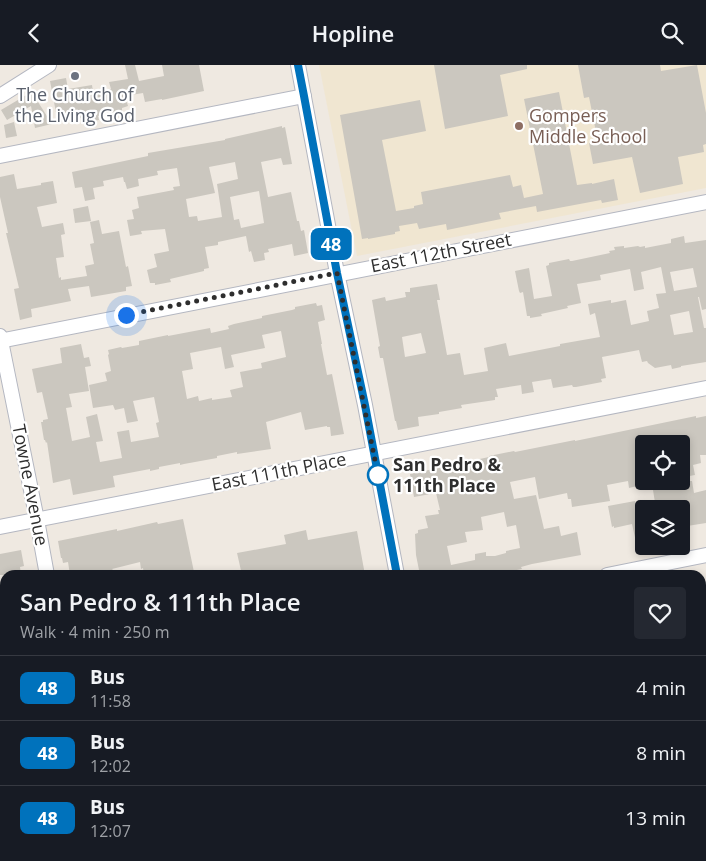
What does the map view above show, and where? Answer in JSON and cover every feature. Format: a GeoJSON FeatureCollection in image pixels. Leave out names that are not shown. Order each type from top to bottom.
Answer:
{"type":"FeatureCollection","features":[{"type":"Feature","properties":{"kind":"street"},"geometry":{"type":"LineString","coordinates":[[0,96],[49,65]]}},
{"type":"Feature","properties":{"kind":"street"},"geometry":{"type":"LineString","coordinates":[[298,65],[396,570]]}},
{"type":"Feature","properties":{"kind":"street"},"geometry":{"type":"LineString","coordinates":[[0,155],[304,96]]}},
{"type":"Feature","properties":{"kind":"street","name":"East 112th Street"},"geometry":{"type":"LineString","coordinates":[[0,339],[706,201]]}},
{"type":"Feature","properties":{"kind":"street","name":"Towne Avenue"},"geometry":{"type":"LineString","coordinates":[[0,339],[46,570]]}},
{"type":"Feature","properties":{"kind":"street","name":"East 111th Place"},"geometry":{"type":"LineString","coordinates":[[0,527],[706,388]]}},
{"type":"Feature","properties":{"kind":"street"},"geometry":{"type":"LineString","coordinates":[[632,570],[706,555]]}},
{"type":"Feature","properties":{"kind":"shaded area","name":"Gompers Middle School"},"geometry":{"type":"Polygon","coordinates":[[[319,65],[706,65],[706,188],[357,256],[319,65]]]}},
{"type":"Feature","properties":{"kind":"building"},"geometry":{"type":"Polygon","coordinates":[[[125,65],[135,65],[139,81],[164,76],[162,65],[199,65],[204,91],[145,102],[143,93],[125,96],[128,106],[122,108],[122,111],[98,116],[99,120],[82,123],[81,118],[58,123],[50,81],[66,78],[68,89],[92,85],[93,92],[111,89],[109,82],[128,79],[125,65]]]}},
{"type":"Feature","properties":{"kind":"building"},"geometry":{"type":"Polygon","coordinates":[[[434,65],[527,65],[527,69],[500,75],[508,116],[445,129],[434,65]]]}},
{"type":"Feature","properties":{"kind":"building"},"geometry":{"type":"Polygon","coordinates":[[[578,65],[660,65],[661,71],[697,65],[706,113],[706,144],[703,145],[704,152],[678,157],[683,184],[640,193],[632,157],[593,164],[589,143],[598,142],[589,97],[584,98],[578,65]]]}},
{"type":"Feature","properties":{"kind":"building"},"geometry":{"type":"Polygon","coordinates":[[[29,88],[52,124],[35,128],[31,106],[7,120],[1,110],[28,94],[27,89],[29,88]]]}},
{"type":"Feature","properties":{"kind":"building"},"geometry":{"type":"Polygon","coordinates":[[[559,92],[577,185],[614,179],[618,200],[602,203],[601,200],[537,212],[536,206],[499,213],[501,219],[447,230],[446,224],[419,229],[417,223],[399,226],[400,231],[395,232],[395,234],[362,239],[340,115],[420,100],[426,131],[382,140],[396,211],[414,208],[414,206],[423,204],[421,192],[510,175],[513,187],[521,185],[524,198],[543,194],[524,99],[559,92]]]}},
{"type":"Feature","properties":{"kind":"building"},"geometry":{"type":"Polygon","coordinates":[[[14,122],[17,136],[6,138],[4,125],[14,122]]]}},
{"type":"Feature","properties":{"kind":"building"},"geometry":{"type":"Polygon","coordinates":[[[282,126],[282,128],[285,127],[292,164],[283,165],[281,158],[261,162],[268,197],[291,192],[297,221],[299,221],[301,231],[304,230],[308,253],[294,256],[292,244],[268,249],[269,252],[264,253],[265,260],[254,262],[251,251],[249,252],[246,236],[205,247],[209,268],[204,269],[204,271],[170,279],[171,282],[155,285],[155,283],[150,283],[147,270],[157,267],[154,254],[169,251],[165,229],[141,231],[142,234],[130,236],[127,220],[134,219],[132,210],[139,208],[137,197],[174,190],[173,187],[180,186],[177,168],[157,171],[158,175],[138,179],[139,186],[127,189],[123,177],[103,181],[104,186],[93,188],[95,199],[85,201],[82,187],[75,188],[72,172],[148,156],[148,153],[282,126]],[[235,162],[209,167],[215,193],[186,199],[189,217],[197,216],[198,221],[222,217],[217,184],[238,179],[235,162]],[[259,191],[230,197],[234,220],[239,219],[241,228],[264,223],[259,191]]]}},
{"type":"Feature","properties":{"kind":"building"},"geometry":{"type":"Polygon","coordinates":[[[14,174],[17,189],[53,181],[57,203],[37,207],[42,227],[63,223],[65,234],[61,235],[64,257],[56,258],[59,278],[61,277],[61,280],[87,276],[85,266],[94,264],[90,244],[94,243],[90,222],[99,220],[102,234],[119,231],[132,286],[126,287],[126,291],[91,297],[89,286],[68,289],[71,301],[31,309],[32,317],[20,320],[14,289],[19,288],[0,197],[0,177],[14,174]]]}},
{"type":"Feature","properties":{"kind":"building"},"geometry":{"type":"Polygon","coordinates":[[[88,206],[91,221],[75,223],[73,209],[88,206]]]}},
{"type":"Feature","properties":{"kind":"building"},"geometry":{"type":"Polygon","coordinates":[[[684,236],[685,243],[706,240],[706,309],[702,310],[698,297],[704,328],[706,328],[706,362],[672,369],[671,365],[655,368],[647,361],[642,362],[639,350],[602,357],[606,378],[601,379],[602,382],[576,387],[572,385],[553,388],[551,379],[532,382],[534,392],[522,394],[521,385],[496,389],[498,397],[495,397],[495,400],[461,405],[462,408],[418,417],[419,426],[398,430],[383,358],[380,358],[378,347],[380,346],[372,300],[385,297],[386,301],[406,297],[405,292],[410,292],[410,288],[437,284],[440,300],[437,300],[447,355],[460,353],[464,375],[488,371],[484,348],[506,343],[509,356],[600,337],[595,313],[590,315],[588,304],[611,300],[611,303],[626,300],[631,325],[649,321],[647,311],[659,308],[656,294],[666,293],[661,267],[641,272],[644,289],[634,291],[630,269],[600,275],[601,280],[577,284],[581,303],[530,318],[530,316],[527,316],[523,292],[520,293],[519,291],[515,271],[529,268],[534,299],[552,296],[546,266],[549,263],[569,259],[572,261],[610,253],[609,251],[615,250],[614,247],[645,246],[645,248],[671,243],[671,239],[684,236]],[[693,268],[670,272],[674,291],[697,287],[693,268]],[[689,311],[670,315],[674,335],[693,332],[689,311]],[[421,333],[402,337],[405,357],[426,353],[421,333]]]}},
{"type":"Feature","properties":{"kind":"building"},"geometry":{"type":"Polygon","coordinates":[[[316,303],[317,306],[322,305],[325,320],[318,322],[321,344],[327,375],[332,374],[344,434],[331,436],[330,427],[327,426],[305,430],[301,412],[266,422],[271,449],[237,454],[237,452],[217,456],[217,458],[159,467],[159,469],[150,471],[150,469],[113,476],[115,487],[73,495],[70,479],[53,483],[47,442],[44,440],[41,422],[48,419],[42,392],[37,393],[32,369],[62,363],[60,348],[81,344],[84,358],[89,357],[91,366],[85,367],[89,391],[69,394],[72,407],[66,408],[72,441],[90,437],[86,417],[97,414],[103,441],[96,442],[100,462],[122,458],[117,432],[129,430],[131,442],[159,437],[156,423],[159,422],[154,397],[133,401],[138,421],[127,423],[124,408],[115,410],[113,405],[93,408],[89,385],[107,381],[105,373],[111,371],[108,350],[139,345],[139,341],[168,335],[210,328],[211,333],[229,329],[228,326],[234,324],[292,310],[295,307],[316,303]],[[281,331],[262,335],[265,348],[231,355],[234,367],[225,369],[221,347],[190,353],[193,369],[182,371],[187,399],[198,396],[199,401],[232,397],[230,390],[243,387],[240,372],[262,368],[261,363],[286,357],[281,331]]]}},
{"type":"Feature","properties":{"kind":"building"},"geometry":{"type":"Polygon","coordinates":[[[696,416],[696,418],[706,416],[706,455],[700,455],[701,463],[693,465],[695,475],[690,476],[690,435],[635,435],[635,486],[629,488],[628,481],[607,485],[610,501],[572,507],[571,499],[568,499],[567,493],[539,499],[535,477],[510,482],[514,499],[536,495],[544,529],[559,526],[561,536],[577,532],[581,555],[532,564],[517,570],[419,570],[415,534],[418,533],[418,530],[428,528],[425,516],[439,514],[438,510],[440,510],[436,493],[414,497],[410,474],[696,416]],[[504,512],[481,517],[483,530],[465,532],[467,542],[447,546],[451,565],[475,560],[475,554],[486,552],[486,556],[495,556],[520,548],[516,525],[507,527],[504,512]]]}},
{"type":"Feature","properties":{"kind":"building"},"geometry":{"type":"Polygon","coordinates":[[[690,481],[692,481],[694,493],[706,490],[706,523],[690,526],[690,500],[655,500],[653,490],[690,490],[690,481]]]}},
{"type":"Feature","properties":{"kind":"building"},"geometry":{"type":"Polygon","coordinates":[[[635,501],[635,538],[632,524],[612,527],[608,506],[635,501]]]}},
{"type":"Feature","properties":{"kind":"building"},"geometry":{"type":"Polygon","coordinates":[[[183,519],[194,570],[143,570],[143,568],[141,569],[140,562],[113,570],[69,570],[68,562],[63,563],[61,558],[58,541],[157,522],[158,524],[183,519]]]}},
{"type":"Feature","properties":{"kind":"building"},"geometry":{"type":"Polygon","coordinates":[[[306,530],[308,540],[357,531],[364,570],[241,570],[237,553],[286,544],[284,535],[306,530]]]}},
{"type":"Feature","properties":{"kind":"building"},"geometry":{"type":"Polygon","coordinates":[[[21,550],[24,566],[20,567],[20,570],[0,570],[0,554],[21,550]]]}},
{"type":"Feature","properties":{"kind":"bus line","name":"48"},"geometry":{"type":"LineString","coordinates":[[298,65],[348,331],[365,405],[396,570]]}},
{"type":"Feature","properties":{"kind":"place","name":"The Church of the Living God"},"geometry":{"type":"Point","coordinates":[75,76]}},
{"type":"Feature","properties":{"kind":"place","name":"Gompers Middle School"},"geometry":{"type":"Point","coordinates":[519,126]}},
{"type":"Feature","properties":{"kind":"place","name":"San Pedro & 111th Place"},"geometry":{"type":"Point","coordinates":[378,475]}},
{"type":"Feature","properties":{"kind":"route"},"geometry":{"type":"LineString","coordinates":[[126,315],[337,273],[378,475]]}}]}
